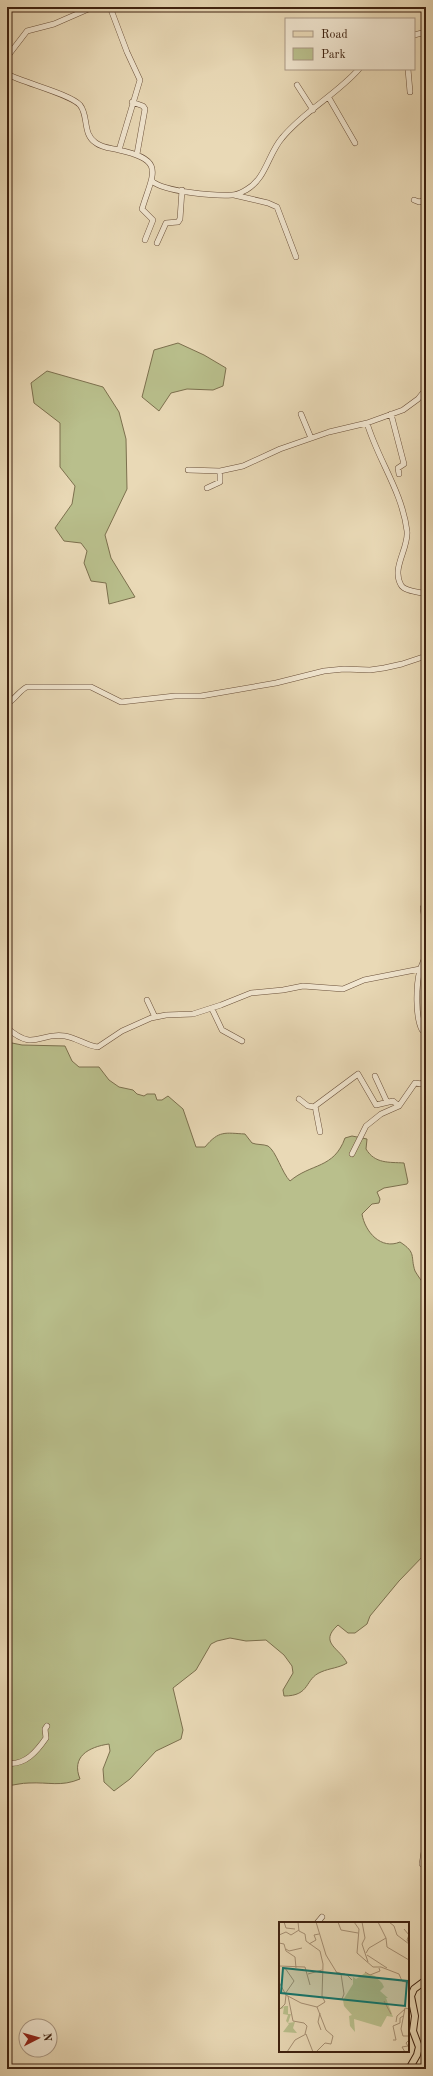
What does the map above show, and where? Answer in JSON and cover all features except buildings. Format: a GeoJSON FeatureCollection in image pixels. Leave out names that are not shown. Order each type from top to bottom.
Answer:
{"type":"FeatureCollection","features":[{"type":"Feature","properties":{"kind":"main road"},"geometry":{"type":"LineString","coordinates":[[409,2069],[417,2055],[419,2044],[413,2030],[415,2016],[411,1996],[414,1989],[426,1980]]}},
{"type":"Feature","properties":{"kind":"street"},"geometry":{"type":"LineString","coordinates":[[7,57],[28,31],[54,24],[91,7]]}},
{"type":"Feature","properties":{"kind":"street"},"geometry":{"type":"LineString","coordinates":[[110,7],[127,52],[139,78],[139,85],[132,102],[119,150]]}},
{"type":"Feature","properties":{"kind":"street"},"geometry":{"type":"LineString","coordinates":[[415,35],[426,32]]}},
{"type":"Feature","properties":{"kind":"street"},"geometry":{"type":"LineString","coordinates":[[234,196],[246,190],[258,181],[279,141],[313,110],[329,98],[358,70]]}},
{"type":"Feature","properties":{"kind":"street"},"geometry":{"type":"LineString","coordinates":[[408,70],[410,92]]}},
{"type":"Feature","properties":{"kind":"street"},"geometry":{"type":"LineString","coordinates":[[7,74],[74,100],[82,109],[87,129],[93,140],[105,147],[137,154],[146,158],[153,171],[152,181],[142,209],[153,219],[145,240]]}},
{"type":"Feature","properties":{"kind":"street"},"geometry":{"type":"LineString","coordinates":[[297,85],[313,110]]}},
{"type":"Feature","properties":{"kind":"street"},"geometry":{"type":"LineString","coordinates":[[329,98],[355,143]]}},
{"type":"Feature","properties":{"kind":"street"},"geometry":{"type":"LineString","coordinates":[[132,102],[143,106],[145,109],[137,154]]}},
{"type":"Feature","properties":{"kind":"street"},"geometry":{"type":"LineString","coordinates":[[152,181],[164,188],[234,196],[268,203],[277,207],[296,257]]}},
{"type":"Feature","properties":{"kind":"street"},"geometry":{"type":"LineString","coordinates":[[157,243],[166,222],[178,222],[180,219],[182,190]]}},
{"type":"Feature","properties":{"kind":"street"},"geometry":{"type":"LineString","coordinates":[[414,200],[419,202],[426,200]]}},
{"type":"Feature","properties":{"kind":"street"},"geometry":{"type":"LineString","coordinates":[[188,470],[220,471],[243,466],[280,449],[311,438],[367,423],[403,410],[414,403],[426,389]]}},
{"type":"Feature","properties":{"kind":"street"},"geometry":{"type":"LineString","coordinates":[[302,414],[311,438]]}},
{"type":"Feature","properties":{"kind":"street"},"geometry":{"type":"LineString","coordinates":[[391,414],[404,463],[404,466],[398,468],[399,474]]}},
{"type":"Feature","properties":{"kind":"street"},"geometry":{"type":"LineString","coordinates":[[367,423],[376,450],[395,486],[404,512],[408,539],[401,557],[400,583],[403,588],[426,594]]}},
{"type":"Feature","properties":{"kind":"street"},"geometry":{"type":"LineString","coordinates":[[206,488],[220,482],[220,471]]}},
{"type":"Feature","properties":{"kind":"street"},"geometry":{"type":"LineString","coordinates":[[7,704],[26,688],[91,687],[121,702],[176,696],[201,696],[276,684],[324,671],[344,669],[370,670],[387,667],[426,656]]}},
{"type":"Feature","properties":{"kind":"street"},"geometry":{"type":"LineString","coordinates":[[426,901],[423,908],[426,927]]}},
{"type":"Feature","properties":{"kind":"street"},"geometry":{"type":"LineString","coordinates":[[426,952],[425,960],[420,969],[418,1011],[420,1026],[422,1030],[426,1031]]}},
{"type":"Feature","properties":{"kind":"street"},"geometry":{"type":"LineString","coordinates":[[7,1028],[18,1037],[26,1040],[35,1041],[57,1036],[67,1036],[98,1047],[122,1031],[155,1017],[193,1014],[212,1009],[251,993],[283,990],[302,986],[343,989],[364,980],[420,969]]}},
{"type":"Feature","properties":{"kind":"street"},"geometry":{"type":"LineString","coordinates":[[147,1000],[155,1017]]}},
{"type":"Feature","properties":{"kind":"street"},"geometry":{"type":"LineString","coordinates":[[212,1009],[222,1030],[242,1041]]}},
{"type":"Feature","properties":{"kind":"street"},"geometry":{"type":"LineString","coordinates":[[299,1099],[308,1106],[315,1107],[359,1074],[376,1105],[393,1101],[399,1106]]}},
{"type":"Feature","properties":{"kind":"street"},"geometry":{"type":"LineString","coordinates":[[375,1076],[387,1102]]}},
{"type":"Feature","properties":{"kind":"street"},"geometry":{"type":"LineString","coordinates":[[352,1154],[366,1126],[381,1114],[399,1106],[415,1083],[422,1084],[426,1078]]}},
{"type":"Feature","properties":{"kind":"street"},"geometry":{"type":"LineString","coordinates":[[315,1107],[320,1132]]}},
{"type":"Feature","properties":{"kind":"street"},"geometry":{"type":"LineString","coordinates":[[7,1764],[14,1764],[34,1753],[46,1738],[45,1729],[48,1726]]}},
{"type":"Feature","properties":{"kind":"street"},"geometry":{"type":"LineString","coordinates":[[422,1864],[426,1840]]}},
{"type":"Feature","properties":{"kind":"street"},"geometry":{"type":"LineString","coordinates":[[318,1922],[322,1917]]}},
{"type":"Feature","properties":{"kind":"green space"},"geometry":{"type":"Polygon","coordinates":[[[178,343],[204,355],[226,368],[223,386],[213,390],[187,389],[171,393],[159,411],[142,397],[154,350],[178,343]]]}},
{"type":"Feature","properties":{"kind":"green space"},"geometry":{"type":"Polygon","coordinates":[[[47,371],[103,387],[119,412],[126,439],[127,489],[105,535],[111,558],[135,597],[109,604],[106,583],[91,581],[84,563],[87,551],[81,543],[64,541],[55,528],[72,504],[75,486],[60,467],[60,423],[34,403],[31,383],[47,371]]]}},
{"type":"Feature","properties":{"kind":"green space"},"geometry":{"type":"Polygon","coordinates":[[[7,1042],[22,1045],[65,1046],[72,1061],[79,1067],[99,1067],[109,1080],[119,1087],[133,1090],[137,1094],[144,1096],[147,1094],[155,1094],[157,1100],[162,1100],[168,1096],[183,1109],[196,1147],[205,1147],[219,1135],[227,1133],[245,1134],[252,1143],[266,1145],[271,1149],[290,1181],[335,1155],[345,1138],[352,1136],[367,1139],[366,1149],[378,1160],[404,1163],[408,1182],[407,1184],[384,1188],[377,1192],[380,1199],[379,1203],[372,1204],[362,1214],[364,1221],[370,1233],[375,1238],[386,1244],[400,1242],[409,1249],[412,1255],[415,1271],[426,1286],[426,1553],[399,1581],[370,1616],[367,1624],[355,1633],[348,1633],[338,1625],[332,1631],[330,1641],[347,1663],[316,1675],[299,1693],[284,1696],[283,1690],[293,1673],[292,1666],[284,1655],[266,1640],[246,1641],[230,1638],[211,1644],[196,1670],[173,1688],[183,1730],[181,1739],[156,1751],[130,1779],[114,1791],[104,1782],[103,1769],[110,1751],[109,1744],[101,1745],[83,1754],[78,1765],[80,1779],[61,1784],[26,1783],[7,1786],[7,1042]]]}}]}
